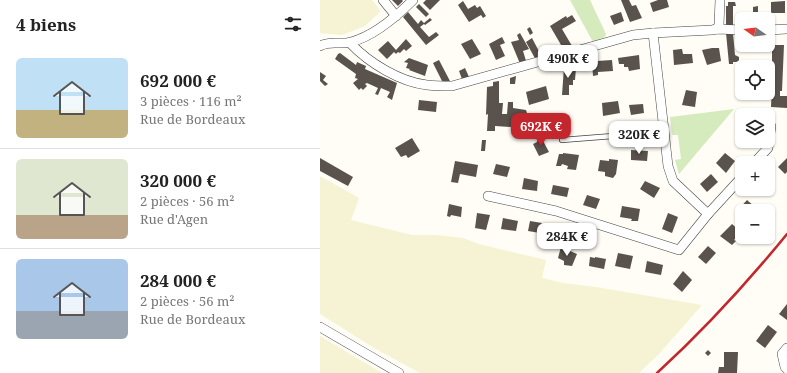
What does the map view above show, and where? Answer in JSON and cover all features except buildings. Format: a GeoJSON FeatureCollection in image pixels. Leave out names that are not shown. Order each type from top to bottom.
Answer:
{"type":"FeatureCollection","features":[{"type":"Feature","properties":{"kind":"street"},"geometry":{"type":"LineString","coordinates":[[383,0],[396,16]]}},
{"type":"Feature","properties":{"kind":"street"},"geometry":{"type":"LineString","coordinates":[[320,46],[326,43],[350,43],[370,35],[396,16],[413,0]]}},
{"type":"Feature","properties":{"kind":"street"},"geometry":{"type":"LineString","coordinates":[[717,28],[719,25],[720,0]]}},
{"type":"Feature","properties":{"kind":"street"},"geometry":{"type":"LineString","coordinates":[[350,43],[355,49],[386,71],[405,80],[427,85],[452,86],[632,35],[712,30],[717,28],[735,29]]}},
{"type":"Feature","properties":{"kind":"street"},"geometry":{"type":"LineString","coordinates":[[775,30],[787,29]]}},
{"type":"Feature","properties":{"kind":"street"},"geometry":{"type":"LineString","coordinates":[[653,33],[668,166],[673,180],[708,214]]}},
{"type":"Feature","properties":{"kind":"street"},"geometry":{"type":"LineString","coordinates":[[613,136],[664,130]]}},
{"type":"Feature","properties":{"kind":"street"},"geometry":{"type":"LineString","coordinates":[[761,156],[768,148]]}},
{"type":"Feature","properties":{"kind":"street"},"geometry":{"type":"LineString","coordinates":[[488,196],[556,210],[679,250],[735,184]]}},
{"type":"Feature","properties":{"kind":"street"},"geometry":{"type":"LineString","coordinates":[[320,327],[399,373]]}},
{"type":"Feature","properties":{"kind":"street"},"geometry":{"type":"LineString","coordinates":[[787,348],[782,354],[785,367],[787,369]]}},
{"type":"Feature","properties":{"kind":"lane"},"geometry":{"type":"LineString","coordinates":[[562,140],[613,136]]}},
{"type":"Feature","properties":{"kind":"shaded area"},"geometry":{"type":"Polygon","coordinates":[[[320,0],[372,0],[381,11],[365,26],[342,35],[320,33],[320,0]]]}},
{"type":"Feature","properties":{"kind":"shaded area"},"geometry":{"type":"Polygon","coordinates":[[[320,176],[359,198],[351,220],[412,235],[437,235],[463,238],[479,244],[546,260],[542,278],[563,283],[596,287],[702,305],[659,354],[639,373],[420,373],[374,348],[320,314],[320,176]]]}},
{"type":"Feature","properties":{"kind":"shaded area"},"geometry":{"type":"Polygon","coordinates":[[[320,336],[379,371],[382,373],[320,373],[320,336]]]}},
{"type":"Feature","properties":{"kind":"green space"},"geometry":{"type":"Polygon","coordinates":[[[570,0],[590,0],[606,34],[605,37],[593,42],[570,0]]]}},
{"type":"Feature","properties":{"kind":"green space"},"geometry":{"type":"Polygon","coordinates":[[[734,109],[679,174],[675,160],[681,159],[678,135],[672,135],[670,117],[734,109]]]}},
{"type":"Feature","properties":{"kind":"railway"},"geometry":{"type":"LineString","coordinates":[[657,373],[725,306],[787,234]]}}]}
